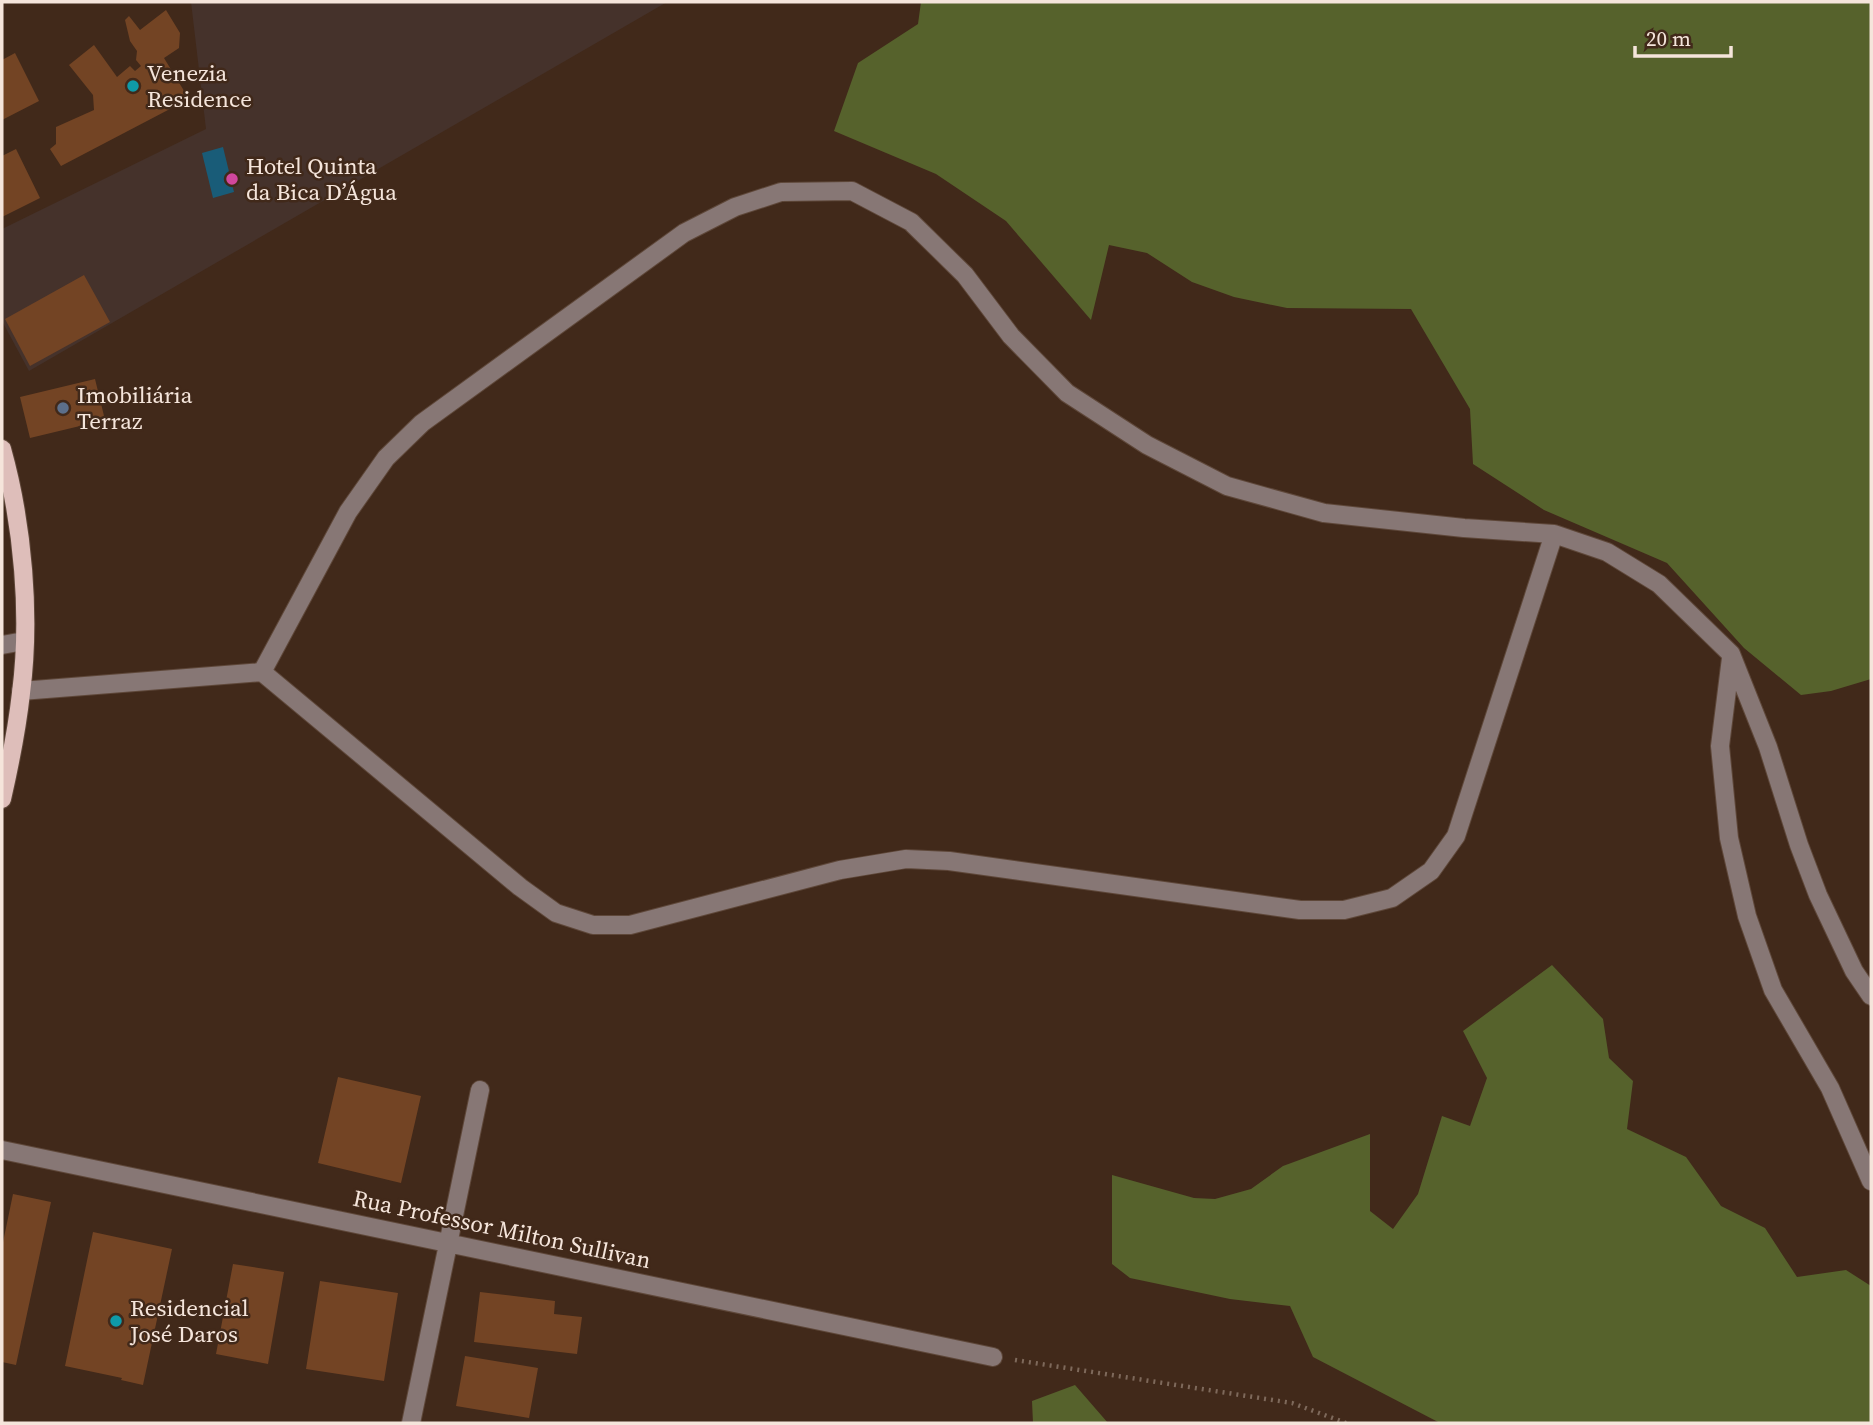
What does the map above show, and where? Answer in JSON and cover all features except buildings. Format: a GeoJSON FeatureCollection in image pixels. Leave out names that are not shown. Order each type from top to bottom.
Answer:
{"type":"FeatureCollection","features":[{"type":"Feature","properties":{"kind":"main road"},"geometry":{"type":"LineString","coordinates":[[2,449],[11,481],[19,531],[24,593],[21,691],[2,799]]}},
{"type":"Feature","properties":{"kind":"street"},"geometry":{"type":"LineString","coordinates":[[262,673],[348,512],[386,458],[422,423],[684,233],[735,206],[781,192],[852,191],[911,222],[965,275],[1011,336],[1067,393],[1147,445],[1227,486],[1324,513],[1464,528],[1554,534],[1607,552],[1659,584],[1731,654],[1768,747],[1818,895],[1854,971],[1871,996]]}},
{"type":"Feature","properties":{"kind":"street"},"geometry":{"type":"LineString","coordinates":[[21,691],[262,673],[520,887],[556,913],[593,925],[631,925],[840,870],[906,859],[949,861],[1300,910],[1344,910],[1392,898],[1431,872],[1456,836],[1554,534]]}},
{"type":"Feature","properties":{"kind":"street"},"geometry":{"type":"LineString","coordinates":[[2,645],[24,640]]}},
{"type":"Feature","properties":{"kind":"street"},"geometry":{"type":"LineString","coordinates":[[1731,654],[1720,746],[1729,838],[1747,916],[1773,990],[1830,1088],[1871,1181]]}},
{"type":"Feature","properties":{"kind":"street"},"geometry":{"type":"LineString","coordinates":[[411,1423],[480,1090]]}},
{"type":"Feature","properties":{"kind":"street","name":"Rua Professor Milton Sullivan"},"geometry":{"type":"LineString","coordinates":[[2,1150],[993,1357]]}},
{"type":"Feature","properties":{"kind":"path"},"geometry":{"type":"LineString","coordinates":[[993,1357],[1292,1403],[1346,1423]]}},
{"type":"Feature","properties":{"kind":"shaded area","name":"Hotel Quinta da Bica D’Água"},"geometry":{"type":"Polygon","coordinates":[[[191,2],[667,2],[29,371],[2,321],[2,229],[206,129],[191,2]]]}},
{"type":"Feature","properties":{"kind":"green space"},"geometry":{"type":"Polygon","coordinates":[[[921,2],[1871,2],[1871,679],[1831,691],[1801,695],[1744,648],[1667,563],[1544,510],[1473,464],[1470,409],[1411,309],[1287,308],[1234,297],[1192,282],[1147,253],[1109,245],[1091,320],[1006,221],[936,174],[834,131],[858,63],[918,24],[921,2]]]}},
{"type":"Feature","properties":{"kind":"green space"},"geometry":{"type":"Polygon","coordinates":[[[1552,965],[1603,1019],[1609,1058],[1633,1081],[1627,1129],[1686,1157],[1721,1206],[1765,1228],[1797,1277],[1846,1270],[1871,1286],[1871,1423],[1440,1423],[1313,1357],[1290,1306],[1230,1299],[1130,1278],[1112,1264],[1112,1175],[1194,1198],[1215,1199],[1251,1189],[1283,1166],[1370,1134],[1370,1211],[1393,1229],[1418,1194],[1442,1116],[1470,1126],[1487,1078],[1463,1031],[1552,965]]]}},
{"type":"Feature","properties":{"kind":"green space"},"geometry":{"type":"Polygon","coordinates":[[[1075,1385],[1108,1423],[1033,1423],[1032,1401],[1075,1385]]]}},
{"type":"Feature","properties":{"kind":"water"},"geometry":{"type":"Polygon","coordinates":[[[223,147],[234,192],[213,198],[202,153],[223,147]]]}},
{"type":"Feature","properties":{"kind":"place","name":"Venezia Residence"},"geometry":{"type":"Point","coordinates":[133,86]}},
{"type":"Feature","properties":{"kind":"place","name":"Hotel Quinta da Bica D’Água"},"geometry":{"type":"Point","coordinates":[232,179]}},
{"type":"Feature","properties":{"kind":"place","name":"Imobiliária Terraz"},"geometry":{"type":"Point","coordinates":[63,408]}},
{"type":"Feature","properties":{"kind":"place","name":"Residencial José Daros"},"geometry":{"type":"Point","coordinates":[116,1321]}}]}
